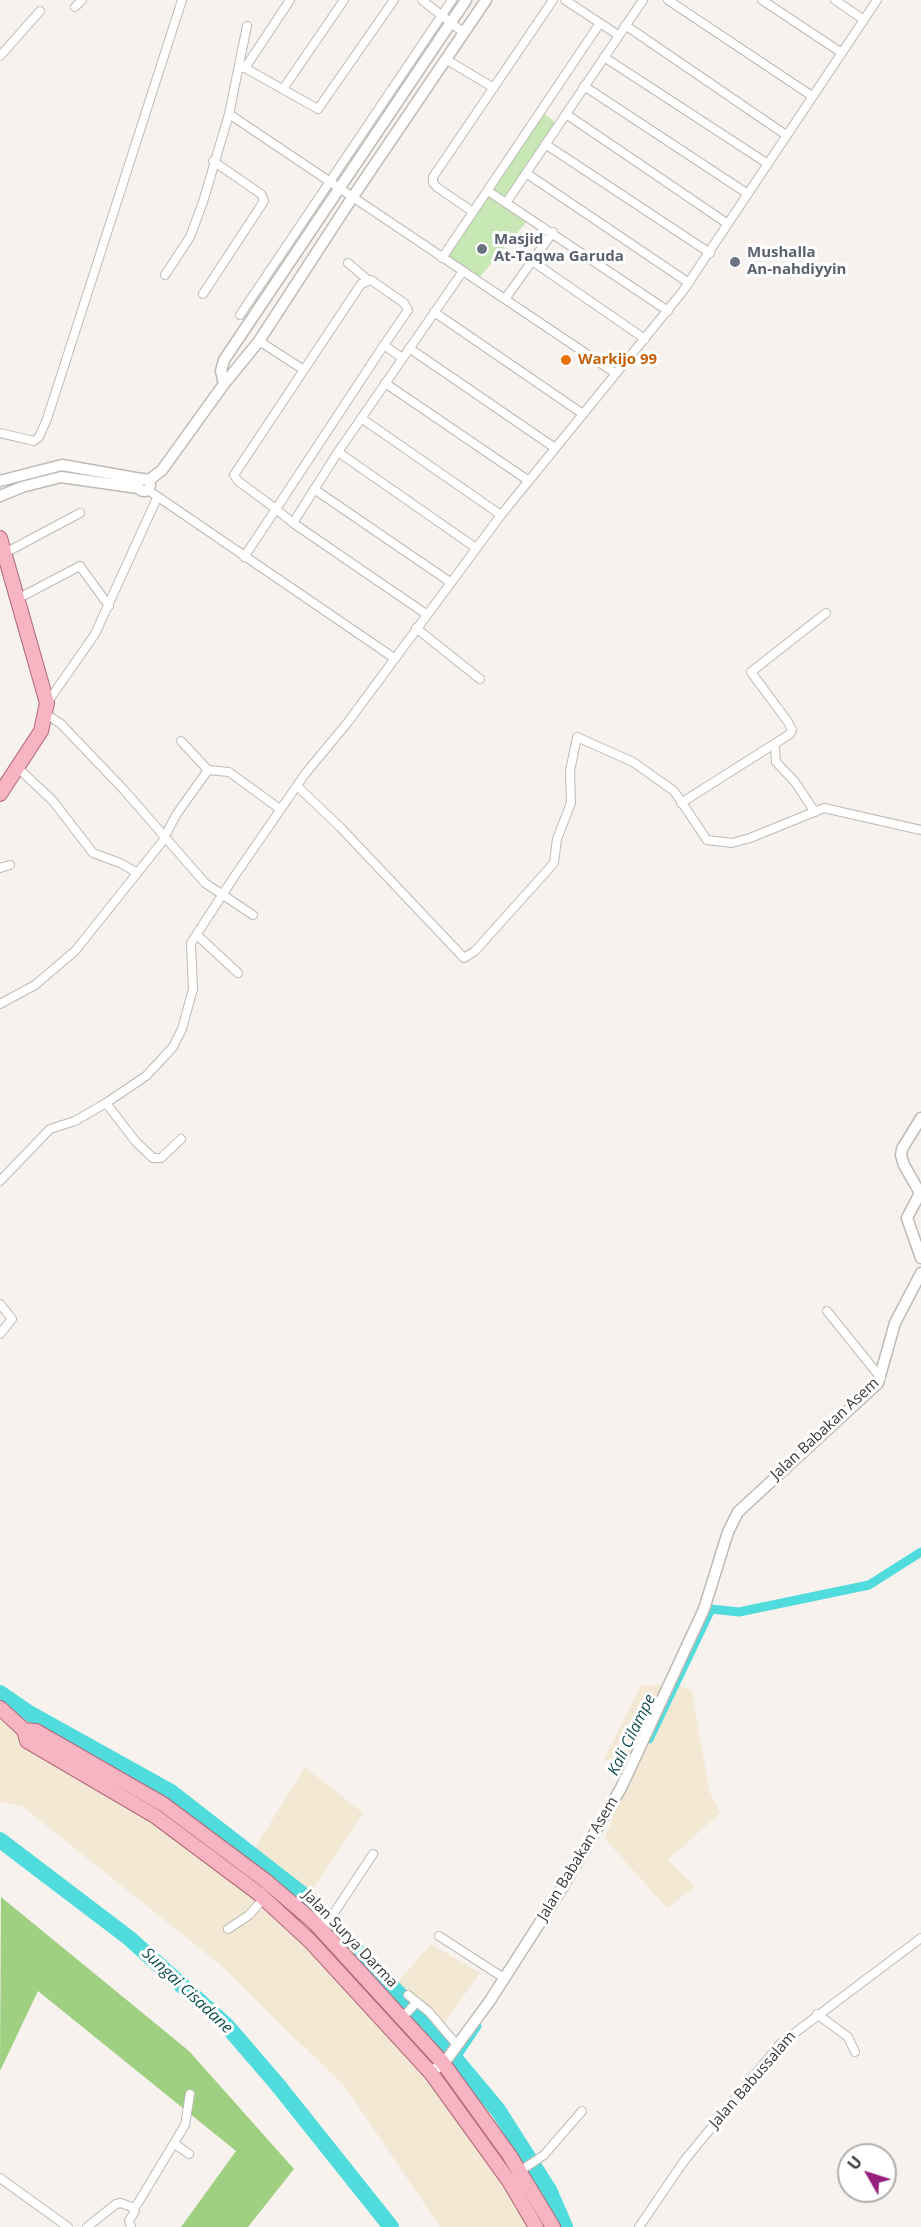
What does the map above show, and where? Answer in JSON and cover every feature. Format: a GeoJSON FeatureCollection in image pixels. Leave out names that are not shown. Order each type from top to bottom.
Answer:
{"type":"FeatureCollection","features":[{"type":"Feature","properties":{"kind":"main road"},"geometry":{"type":"LineString","coordinates":[[0,538],[5,562],[19,598],[47,709],[41,731],[0,794]]}},
{"type":"Feature","properties":{"kind":"main road","name":"Jalan Surya Darma"},"geometry":{"type":"LineString","coordinates":[[0,1707],[24,1730],[27,1741],[155,1816],[264,1898],[310,1941],[431,2073],[508,2181],[536,2227]]}},
{"type":"Feature","properties":{"kind":"main road","name":"Jalan Surya Darma"},"geometry":{"type":"LineString","coordinates":[[24,1730],[36,1731],[163,1804],[267,1881],[322,1927],[445,2061],[521,2170],[553,2227]]}},
{"type":"Feature","properties":{"kind":"street"},"geometry":{"type":"LineString","coordinates":[[75,7],[82,0]]}},
{"type":"Feature","properties":{"kind":"street"},"geometry":{"type":"LineString","coordinates":[[0,433],[34,441],[39,437],[47,419],[182,0]]}},
{"type":"Feature","properties":{"kind":"street"},"geometry":{"type":"LineString","coordinates":[[242,67],[290,0]]}},
{"type":"Feature","properties":{"kind":"street"},"geometry":{"type":"LineString","coordinates":[[283,90],[344,0]]}},
{"type":"Feature","properties":{"kind":"street"},"geometry":{"type":"LineString","coordinates":[[242,67],[314,107],[322,107],[394,0]]}},
{"type":"Feature","properties":{"kind":"street"},"geometry":{"type":"LineString","coordinates":[[422,0],[464,33]]}},
{"type":"Feature","properties":{"kind":"street"},"geometry":{"type":"LineString","coordinates":[[448,19],[452,0]]}},
{"type":"Feature","properties":{"kind":"street"},"geometry":{"type":"LineString","coordinates":[[240,315],[335,185],[448,19],[466,0]]}},
{"type":"Feature","properties":{"kind":"street"},"geometry":{"type":"LineString","coordinates":[[0,496],[22,487],[61,477],[144,484],[162,471],[224,384],[259,341],[352,198],[486,0]]}},
{"type":"Feature","properties":{"kind":"street"},"geometry":{"type":"LineString","coordinates":[[473,212],[438,188],[432,180],[552,0]]}},
{"type":"Feature","properties":{"kind":"street"},"geometry":{"type":"LineString","coordinates":[[565,0],[618,34]]}},
{"type":"Feature","properties":{"kind":"street"},"geometry":{"type":"LineString","coordinates":[[506,203],[643,0]]}},
{"type":"Feature","properties":{"kind":"street"},"geometry":{"type":"LineString","coordinates":[[668,0],[812,96]]}},
{"type":"Feature","properties":{"kind":"street"},"geometry":{"type":"LineString","coordinates":[[762,0],[842,53]]}},
{"type":"Feature","properties":{"kind":"street"},"geometry":{"type":"LineString","coordinates":[[835,0],[864,20]]}},
{"type":"Feature","properties":{"kind":"street"},"geometry":{"type":"LineString","coordinates":[[0,1181],[50,1129],[75,1121],[146,1077],[173,1047],[182,1029],[193,989],[191,947],[280,810],[501,515],[689,283],[877,0]]}},
{"type":"Feature","properties":{"kind":"street"},"geometry":{"type":"LineString","coordinates":[[0,56],[40,11]]}},
{"type":"Feature","properties":{"kind":"street"},"geometry":{"type":"LineString","coordinates":[[442,258],[600,23]]}},
{"type":"Feature","properties":{"kind":"street"},"geometry":{"type":"LineString","coordinates":[[625,25],[786,135]]}},
{"type":"Feature","properties":{"kind":"street"},"geometry":{"type":"LineString","coordinates":[[165,275],[196,224],[242,67],[247,27]]}},
{"type":"Feature","properties":{"kind":"street"},"geometry":{"type":"LineString","coordinates":[[604,57],[768,164]]}},
{"type":"Feature","properties":{"kind":"street"},"geometry":{"type":"LineString","coordinates":[[447,60],[494,87]]}},
{"type":"Feature","properties":{"kind":"street"},"geometry":{"type":"LineString","coordinates":[[585,86],[748,194]]}},
{"type":"Feature","properties":{"kind":"street"},"geometry":{"type":"LineString","coordinates":[[229,114],[615,373]]}},
{"type":"Feature","properties":{"kind":"street"},"geometry":{"type":"LineString","coordinates":[[566,114],[728,224]]}},
{"type":"Feature","properties":{"kind":"street"},"geometry":{"type":"LineString","coordinates":[[545,144],[710,253]]}},
{"type":"Feature","properties":{"kind":"street"},"geometry":{"type":"LineString","coordinates":[[203,294],[264,201],[261,194],[213,161]]}},
{"type":"Feature","properties":{"kind":"street"},"geometry":{"type":"LineString","coordinates":[[526,173],[689,283]]}},
{"type":"Feature","properties":{"kind":"street"},"geometry":{"type":"LineString","coordinates":[[224,384],[221,371],[225,360],[335,185]]}},
{"type":"Feature","properties":{"kind":"street"},"geometry":{"type":"LineString","coordinates":[[488,191],[553,232],[668,311]]}},
{"type":"Feature","properties":{"kind":"street"},"geometry":{"type":"LineString","coordinates":[[505,299],[553,232]]}},
{"type":"Feature","properties":{"kind":"street"},"geometry":{"type":"LineString","coordinates":[[532,261],[645,339]]}},
{"type":"Feature","properties":{"kind":"street"},"geometry":{"type":"LineString","coordinates":[[244,557],[408,307],[396,296],[368,280],[348,263]]}},
{"type":"Feature","properties":{"kind":"street"},"geometry":{"type":"LineString","coordinates":[[293,523],[338,452],[463,271]]}},
{"type":"Feature","properties":{"kind":"street"},"geometry":{"type":"LineString","coordinates":[[368,280],[361,284],[234,472],[238,481],[293,523],[426,614]]}},
{"type":"Feature","properties":{"kind":"street"},"geometry":{"type":"LineString","coordinates":[[434,312],[583,414]]}},
{"type":"Feature","properties":{"kind":"street"},"geometry":{"type":"LineString","coordinates":[[259,341],[304,370]]}},
{"type":"Feature","properties":{"kind":"street"},"geometry":{"type":"LineString","coordinates":[[384,345],[402,358]]}},
{"type":"Feature","properties":{"kind":"street"},"geometry":{"type":"LineString","coordinates":[[409,348],[555,448]]}},
{"type":"Feature","properties":{"kind":"street"},"geometry":{"type":"LineString","coordinates":[[385,383],[529,481]]}},
{"type":"Feature","properties":{"kind":"street"},"geometry":{"type":"LineString","coordinates":[[361,418],[501,515]]}},
{"type":"Feature","properties":{"kind":"street"},"geometry":{"type":"LineString","coordinates":[[338,452],[476,548]]}},
{"type":"Feature","properties":{"kind":"street"},"geometry":{"type":"LineString","coordinates":[[0,481],[62,465],[144,484],[157,498],[394,658]]}},
{"type":"Feature","properties":{"kind":"street"},"geometry":{"type":"LineString","coordinates":[[314,489],[450,582]]}},
{"type":"Feature","properties":{"kind":"street"},"geometry":{"type":"LineString","coordinates":[[157,498],[95,634],[47,709],[205,883],[254,915]]}},
{"type":"Feature","properties":{"kind":"street"},"geometry":{"type":"LineString","coordinates":[[5,562],[80,513]]}},
{"type":"Feature","properties":{"kind":"street"},"geometry":{"type":"LineString","coordinates":[[19,598],[80,566],[109,606]]}},
{"type":"Feature","properties":{"kind":"street"},"geometry":{"type":"LineString","coordinates":[[681,803],[739,764],[775,745],[790,734],[792,729],[751,672],[826,613]]}},
{"type":"Feature","properties":{"kind":"street"},"geometry":{"type":"LineString","coordinates":[[416,628],[480,679]]}},
{"type":"Feature","properties":{"kind":"street"},"geometry":{"type":"LineString","coordinates":[[297,786],[340,827],[464,958],[476,951],[554,863],[557,839],[571,803],[570,771],[577,737],[633,762],[674,791],[702,837],[707,840],[732,843],[824,808],[921,830]]}},
{"type":"Feature","properties":{"kind":"street"},"geometry":{"type":"LineString","coordinates":[[181,741],[208,770],[229,772],[280,810]]}},
{"type":"Feature","properties":{"kind":"street"},"geometry":{"type":"LineString","coordinates":[[775,745],[776,762],[795,782],[815,812]]}},
{"type":"Feature","properties":{"kind":"street"},"geometry":{"type":"LineString","coordinates":[[17,767],[53,801],[93,853],[136,872]]}},
{"type":"Feature","properties":{"kind":"street"},"geometry":{"type":"LineString","coordinates":[[0,1004],[35,985],[75,951],[164,836],[208,770]]}},
{"type":"Feature","properties":{"kind":"street"},"geometry":{"type":"LineString","coordinates":[[0,868],[10,865]]}},
{"type":"Feature","properties":{"kind":"street"},"geometry":{"type":"LineString","coordinates":[[197,935],[238,973]]}},
{"type":"Feature","properties":{"kind":"street"},"geometry":{"type":"LineString","coordinates":[[106,1103],[136,1142],[153,1158],[161,1158],[181,1139]]}},
{"type":"Feature","properties":{"kind":"street"},"geometry":{"type":"LineString","coordinates":[[921,1118],[902,1149],[901,1155],[904,1166],[920,1193],[907,1218],[921,1258]]}},
{"type":"Feature","properties":{"kind":"street","name":"Jalan Babakan Asem"},"geometry":{"type":"LineString","coordinates":[[431,2073],[457,2046],[504,1978],[559,1893],[621,1788],[700,1619],[738,1512],[881,1378],[884,1354],[895,1323],[921,1273]]}},
{"type":"Feature","properties":{"kind":"street"},"geometry":{"type":"LineString","coordinates":[[0,1304],[12,1320],[0,1334]]}},
{"type":"Feature","properties":{"kind":"street"},"geometry":{"type":"LineString","coordinates":[[827,1311],[881,1378]]}},
{"type":"Feature","properties":{"kind":"street"},"geometry":{"type":"LineString","coordinates":[[322,1927],[334,1913],[373,1854]]}},
{"type":"Feature","properties":{"kind":"street"},"geometry":{"type":"LineString","coordinates":[[228,1929],[249,1916],[264,1898]]}},
{"type":"Feature","properties":{"kind":"street"},"geometry":{"type":"LineString","coordinates":[[439,1936],[504,1978]]}},
{"type":"Feature","properties":{"kind":"street","name":"Jalan Babussalam"},"geometry":{"type":"LineString","coordinates":[[639,2227],[684,2161],[780,2044],[921,1938]]}},
{"type":"Feature","properties":{"kind":"street"},"geometry":{"type":"LineString","coordinates":[[408,1995],[416,2004],[429,2012],[457,2046]]}},
{"type":"Feature","properties":{"kind":"street"},"geometry":{"type":"LineString","coordinates":[[404,2016],[416,2004]]}},
{"type":"Feature","properties":{"kind":"street"},"geometry":{"type":"LineString","coordinates":[[817,2014],[830,2026],[848,2037],[855,2052]]}},
{"type":"Feature","properties":{"kind":"street"},"geometry":{"type":"LineString","coordinates":[[131,2227],[129,2221],[135,2211],[134,2208],[185,2125],[190,2094]]}},
{"type":"Feature","properties":{"kind":"street"},"geometry":{"type":"LineString","coordinates":[[521,2170],[535,2162],[582,2111]]}},
{"type":"Feature","properties":{"kind":"street"},"geometry":{"type":"LineString","coordinates":[[175,2144],[189,2154]]}},
{"type":"Feature","properties":{"kind":"street"},"geometry":{"type":"LineString","coordinates":[[0,2178],[68,2227]]}},
{"type":"Feature","properties":{"kind":"street"},"geometry":{"type":"LineString","coordinates":[[87,2227],[116,2204],[120,2203],[134,2208]]}},
{"type":"Feature","properties":{"kind":"shaded area"},"geometry":{"type":"Polygon","coordinates":[[[641,1685],[679,1685],[692,1691],[709,1790],[720,1813],[668,1860],[695,1887],[667,1908],[605,1839],[629,1772],[604,1759],[641,1685]]]}},
{"type":"Feature","properties":{"kind":"shaded area"},"geometry":{"type":"Polygon","coordinates":[[[0,1689],[178,1794],[254,1849],[305,1767],[363,1813],[309,1895],[397,1983],[431,1944],[480,1973],[440,2029],[533,2150],[571,2227],[440,2227],[346,2088],[217,1962],[22,1806],[0,1802],[0,1689]]]}},
{"type":"Feature","properties":{"kind":"green space"},"geometry":{"type":"Polygon","coordinates":[[[541,111],[557,124],[506,202],[489,189],[541,111]]]}},
{"type":"Feature","properties":{"kind":"green space"},"geometry":{"type":"Polygon","coordinates":[[[489,193],[528,220],[478,279],[447,257],[489,193]]]}},
{"type":"Feature","properties":{"kind":"green space"},"geometry":{"type":"Polygon","coordinates":[[[1,1897],[189,2051],[294,2169],[248,2227],[181,2227],[236,2151],[38,1991],[0,2071],[1,1897]]]}},
{"type":"Feature","properties":{"kind":"waterway","name":"Kali Cilampe"},"geometry":{"type":"LineString","coordinates":[[649,1739],[711,1609],[739,1612],[869,1585],[921,1552]]}},
{"type":"Feature","properties":{"kind":"waterway"},"geometry":{"type":"LineString","coordinates":[[0,1693],[29,1713],[171,1792],[301,1893],[411,2006],[498,2110],[549,2190],[565,2227]]}},
{"type":"Feature","properties":{"kind":"waterway","name":"Sungai Cisadane"},"geometry":{"type":"LineString","coordinates":[[0,1840],[129,1938],[227,2026],[277,2084],[391,2227]]}},
{"type":"Feature","properties":{"kind":"waterway","name":"Kali Cilampe"},"geometry":{"type":"LineString","coordinates":[[455,2059],[477,2026]]}},
{"type":"Feature","properties":{"kind":"place","name":"Masjid At-Taqwa Garuda"},"geometry":{"type":"Point","coordinates":[482,249]}},
{"type":"Feature","properties":{"kind":"place","name":"Mushalla An-nahdiyyin"},"geometry":{"type":"Point","coordinates":[735,262]}},
{"type":"Feature","properties":{"kind":"place","name":"Warkijo 99"},"geometry":{"type":"Point","coordinates":[566,360]}}]}
